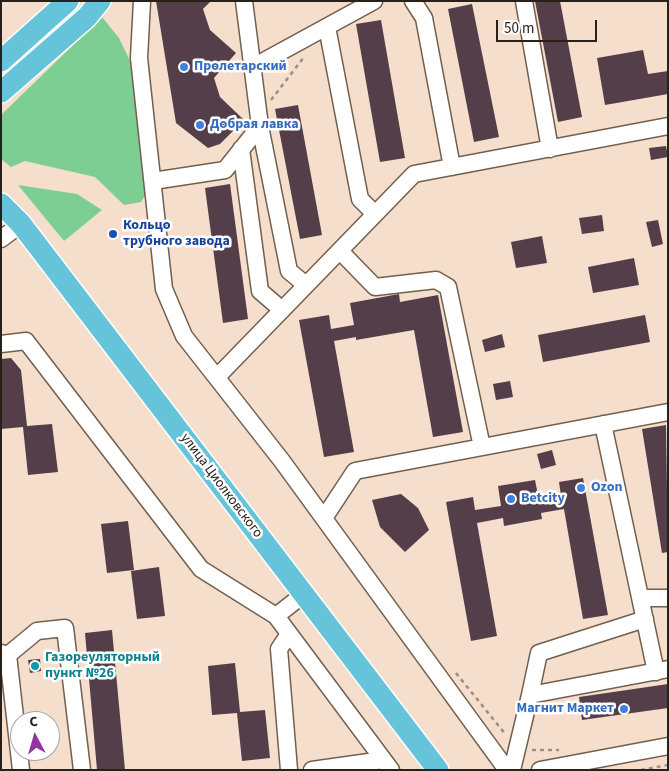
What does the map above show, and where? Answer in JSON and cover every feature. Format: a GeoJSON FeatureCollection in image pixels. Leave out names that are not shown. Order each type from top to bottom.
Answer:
{"type":"FeatureCollection","features":[{"type":"Feature","properties":{"kind":"main road"},"geometry":{"type":"LineString","coordinates":[[1,61],[68,1]]}},
{"type":"Feature","properties":{"kind":"main road"},"geometry":{"type":"LineString","coordinates":[[1,92],[87,17],[100,1]]}},
{"type":"Feature","properties":{"kind":"main road","name":"улица Циолковского"},"geometry":{"type":"LineString","coordinates":[[1,204],[21,224],[438,770]]}},
{"type":"Feature","properties":{"kind":"street"},"geometry":{"type":"LineString","coordinates":[[142,1],[139,58],[164,289],[184,336],[324,518],[507,770]]}},
{"type":"Feature","properties":{"kind":"street"},"geometry":{"type":"LineString","coordinates":[[244,1],[260,120],[289,271],[306,285]]}},
{"type":"Feature","properties":{"kind":"street"},"geometry":{"type":"LineString","coordinates":[[253,67],[374,1]]}},
{"type":"Feature","properties":{"kind":"street"},"geometry":{"type":"LineString","coordinates":[[413,1],[424,18],[452,167]]}},
{"type":"Feature","properties":{"kind":"street"},"geometry":{"type":"LineString","coordinates":[[524,1],[550,149]]}},
{"type":"Feature","properties":{"kind":"street"},"geometry":{"type":"LineString","coordinates":[[327,27],[360,199],[375,214]]}},
{"type":"Feature","properties":{"kind":"street"},"geometry":{"type":"LineString","coordinates":[[153,180],[225,170],[260,120]]}},
{"type":"Feature","properties":{"kind":"street"},"geometry":{"type":"LineString","coordinates":[[216,377],[414,174],[668,126]]}},
{"type":"Feature","properties":{"kind":"street"},"geometry":{"type":"LineString","coordinates":[[241,149],[260,291],[282,310]]}},
{"type":"Feature","properties":{"kind":"street"},"geometry":{"type":"LineString","coordinates":[[1,239],[21,224]]}},
{"type":"Feature","properties":{"kind":"street"},"geometry":{"type":"LineString","coordinates":[[340,251],[375,287],[436,280],[448,287],[482,447]]}},
{"type":"Feature","properties":{"kind":"street"},"geometry":{"type":"LineString","coordinates":[[1,344],[26,342],[201,569],[276,616],[387,765]]}},
{"type":"Feature","properties":{"kind":"street"},"geometry":{"type":"LineString","coordinates":[[324,518],[355,471],[668,412]]}},
{"type":"Feature","properties":{"kind":"street"},"geometry":{"type":"LineString","coordinates":[[530,695],[662,670],[640,598],[604,424]]}},
{"type":"Feature","properties":{"kind":"street"},"geometry":{"type":"LineString","coordinates":[[276,616],[304,594]]}},
{"type":"Feature","properties":{"kind":"street"},"geometry":{"type":"LineString","coordinates":[[640,598],[668,598]]}},
{"type":"Feature","properties":{"kind":"street"},"geometry":{"type":"LineString","coordinates":[[512,770],[539,653],[645,619]]}},
{"type":"Feature","properties":{"kind":"street"},"geometry":{"type":"LineString","coordinates":[[21,770],[5,654],[37,631],[65,628],[82,770]]}},
{"type":"Feature","properties":{"kind":"street"},"geometry":{"type":"LineString","coordinates":[[289,770],[279,650],[290,634]]}},
{"type":"Feature","properties":{"kind":"street"},"geometry":{"type":"LineString","coordinates":[[540,770],[668,746]]}},
{"type":"Feature","properties":{"kind":"street"},"geometry":{"type":"LineString","coordinates":[[312,770],[387,765]]}},
{"type":"Feature","properties":{"kind":"path"},"geometry":{"type":"LineString","coordinates":[[260,120],[304,56]]}},
{"type":"Feature","properties":{"kind":"path"},"geometry":{"type":"LineString","coordinates":[[450,666],[517,749],[563,750]]}},
{"type":"Feature","properties":{"kind":"path"},"geometry":{"type":"LineString","coordinates":[[641,770],[668,765]]}},
{"type":"Feature","properties":{"kind":"green space"},"geometry":{"type":"Polygon","coordinates":[[[102,17],[119,38],[130,61],[147,192],[141,202],[124,205],[95,177],[25,161],[11,167],[1,159],[1,115],[102,17]]]}},
{"type":"Feature","properties":{"kind":"green space"},"geometry":{"type":"Polygon","coordinates":[[[18,185],[77,194],[102,210],[64,241],[18,185]]]}},
{"type":"Feature","properties":{"kind":"building","name":"Пролетарский"},"geometry":{"type":"Polygon","coordinates":[[[156,1],[211,1],[203,9],[210,30],[236,53],[214,78],[220,97],[244,120],[220,144],[208,148],[176,123],[156,1]]]}},
{"type":"Feature","properties":{"kind":"building"},"geometry":{"type":"Polygon","coordinates":[[[535,1],[560,1],[582,117],[558,122],[535,1]]]}},
{"type":"Feature","properties":{"kind":"building"},"geometry":{"type":"Polygon","coordinates":[[[472,4],[499,137],[474,142],[448,9],[472,4]]]}},
{"type":"Feature","properties":{"kind":"building"},"geometry":{"type":"Polygon","coordinates":[[[381,20],[405,158],[380,162],[356,24],[381,20]]]}},
{"type":"Feature","properties":{"kind":"building"},"geometry":{"type":"Polygon","coordinates":[[[643,50],[648,74],[668,71],[668,94],[605,105],[597,58],[643,50]]]}},
{"type":"Feature","properties":{"kind":"building"},"geometry":{"type":"Polygon","coordinates":[[[298,105],[322,235],[300,239],[275,109],[298,105]]]}},
{"type":"Feature","properties":{"kind":"building"},"geometry":{"type":"Polygon","coordinates":[[[666,146],[668,157],[651,160],[649,148],[666,146]]]}},
{"type":"Feature","properties":{"kind":"building"},"geometry":{"type":"Polygon","coordinates":[[[230,184],[248,319],[223,323],[205,188],[230,184]]]}},
{"type":"Feature","properties":{"kind":"building"},"geometry":{"type":"Polygon","coordinates":[[[602,215],[604,231],[582,234],[579,218],[602,215]]]}},
{"type":"Feature","properties":{"kind":"building"},"geometry":{"type":"Polygon","coordinates":[[[658,220],[663,244],[652,247],[646,222],[658,220]]]}},
{"type":"Feature","properties":{"kind":"building"},"geometry":{"type":"Polygon","coordinates":[[[542,236],[547,263],[516,268],[511,242],[542,236]]]}},
{"type":"Feature","properties":{"kind":"building"},"geometry":{"type":"Polygon","coordinates":[[[634,258],[639,285],[593,293],[588,267],[634,258]]]}},
{"type":"Feature","properties":{"kind":"building"},"geometry":{"type":"Polygon","coordinates":[[[399,294],[400,302],[438,295],[463,432],[433,437],[414,330],[356,340],[356,337],[334,341],[354,452],[324,457],[299,320],[329,315],[331,329],[354,325],[350,303],[399,294]]]}},
{"type":"Feature","properties":{"kind":"building"},"geometry":{"type":"Polygon","coordinates":[[[645,315],[650,342],[543,362],[538,335],[645,315]]]}},
{"type":"Feature","properties":{"kind":"building"},"geometry":{"type":"Polygon","coordinates":[[[502,334],[505,347],[485,352],[482,340],[502,334]]]}},
{"type":"Feature","properties":{"kind":"building"},"geometry":{"type":"Polygon","coordinates":[[[11,358],[21,370],[27,426],[52,424],[58,472],[28,475],[23,427],[1,429],[1,359],[11,358]]]}},
{"type":"Feature","properties":{"kind":"building"},"geometry":{"type":"Polygon","coordinates":[[[510,381],[513,397],[496,400],[493,384],[510,381]]]}},
{"type":"Feature","properties":{"kind":"building"},"geometry":{"type":"Polygon","coordinates":[[[666,425],[668,552],[662,553],[642,429],[666,425]]]}},
{"type":"Feature","properties":{"kind":"building"},"geometry":{"type":"Polygon","coordinates":[[[552,450],[556,465],[541,469],[537,454],[552,450]]]}},
{"type":"Feature","properties":{"kind":"building"},"geometry":{"type":"Polygon","coordinates":[[[583,478],[608,615],[583,619],[564,509],[541,513],[542,519],[504,526],[503,518],[477,523],[497,636],[471,641],[446,502],[473,497],[475,510],[501,506],[498,486],[535,480],[539,500],[561,496],[559,482],[583,478]]]}},
{"type":"Feature","properties":{"kind":"building"},"geometry":{"type":"Polygon","coordinates":[[[401,494],[418,508],[429,530],[405,552],[380,527],[372,500],[401,494]]]}},
{"type":"Feature","properties":{"kind":"building"},"geometry":{"type":"Polygon","coordinates":[[[128,521],[134,570],[107,573],[101,524],[128,521]]]}},
{"type":"Feature","properties":{"kind":"building"},"geometry":{"type":"Polygon","coordinates":[[[159,567],[165,616],[137,619],[131,571],[159,567]]]}},
{"type":"Feature","properties":{"kind":"building"},"geometry":{"type":"Polygon","coordinates":[[[112,630],[125,770],[97,770],[85,633],[112,630]]]}},
{"type":"Feature","properties":{"kind":"building","name":"Газореуляторный пункт №26"},"geometry":{"type":"Polygon","coordinates":[[[40,659],[41,671],[30,673],[28,660],[40,659]]]}},
{"type":"Feature","properties":{"kind":"building"},"geometry":{"type":"Polygon","coordinates":[[[235,663],[240,712],[265,710],[270,758],[242,761],[237,713],[212,715],[208,666],[235,663]]]}},
{"type":"Feature","properties":{"kind":"building"},"geometry":{"type":"Polygon","coordinates":[[[668,684],[668,708],[582,720],[579,697],[668,684]]]}},
{"type":"Feature","properties":{"kind":"place","name":"Пролетарский"},"geometry":{"type":"Point","coordinates":[184,67]}},
{"type":"Feature","properties":{"kind":"place","name":"Добрая лавка"},"geometry":{"type":"Point","coordinates":[200,125]}},
{"type":"Feature","properties":{"kind":"place","name":"Кольцо трубного завода"},"geometry":{"type":"Point","coordinates":[113,234]}},
{"type":"Feature","properties":{"kind":"place","name":"Ozon"},"geometry":{"type":"Point","coordinates":[581,488]}},
{"type":"Feature","properties":{"kind":"place","name":"Betcity"},"geometry":{"type":"Point","coordinates":[511,499]}},
{"type":"Feature","properties":{"kind":"place","name":"Газореуляторный пункт №26"},"geometry":{"type":"Point","coordinates":[35,666]}},
{"type":"Feature","properties":{"kind":"place","name":"Магнит Маркет"},"geometry":{"type":"Point","coordinates":[624,709]}}]}
